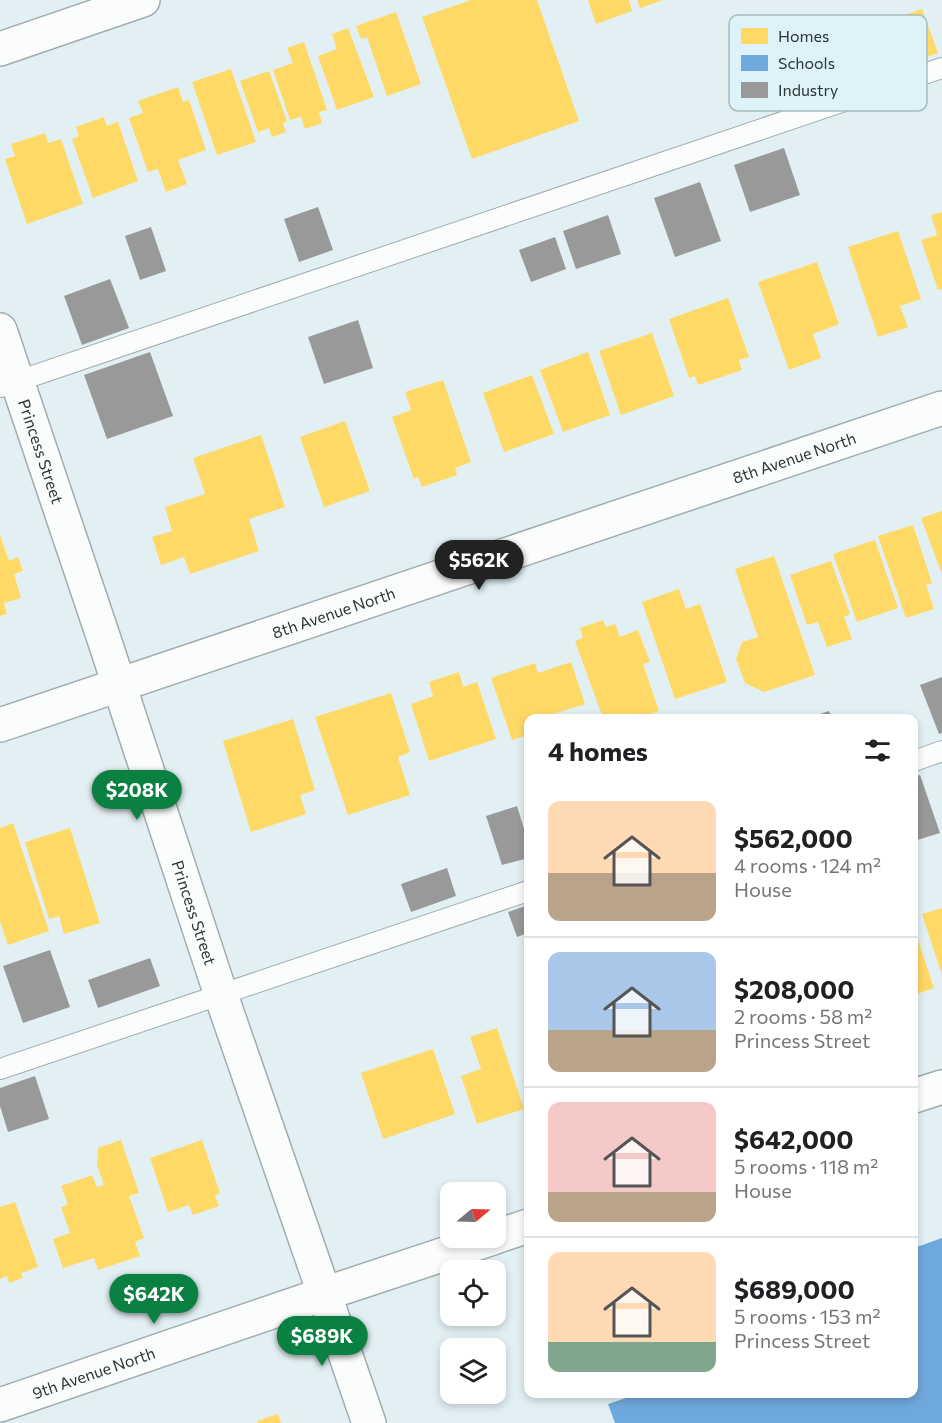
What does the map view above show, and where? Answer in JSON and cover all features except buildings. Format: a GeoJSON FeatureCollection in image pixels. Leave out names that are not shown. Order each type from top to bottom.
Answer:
{"type":"FeatureCollection","features":[{"type":"Feature","properties":{"kind":"street"},"geometry":{"type":"LineString","coordinates":[[0,49],[143,0]]}},
{"type":"Feature","properties":{"kind":"street","name":"Princess Street"},"geometry":{"type":"LineString","coordinates":[[0,330],[9,384],[119,685],[221,995],[369,1423]]}},
{"type":"Feature","properties":{"kind":"street","name":"8th Avenue North"},"geometry":{"type":"LineString","coordinates":[[0,725],[942,408]]}},
{"type":"Feature","properties":{"kind":"street"},"geometry":{"type":"LineString","coordinates":[[918,1095],[942,1087]]}},
{"type":"Feature","properties":{"kind":"street","name":"9th Avenue North"},"geometry":{"type":"LineString","coordinates":[[506,1233],[524,1227]]}},
{"type":"Feature","properties":{"kind":"street","name":"9th Avenue North"},"geometry":{"type":"LineString","coordinates":[[0,1405],[461,1248]]}},
{"type":"Feature","properties":{"kind":"lane"},"geometry":{"type":"LineString","coordinates":[[927,73],[942,68]]}},
{"type":"Feature","properties":{"kind":"lane"},"geometry":{"type":"LineString","coordinates":[[9,384],[815,111]]}},
{"type":"Feature","properties":{"kind":"lane"},"geometry":{"type":"LineString","coordinates":[[918,760],[942,752]]}},
{"type":"Feature","properties":{"kind":"lane"},"geometry":{"type":"LineString","coordinates":[[0,1069],[524,892]]}}]}
